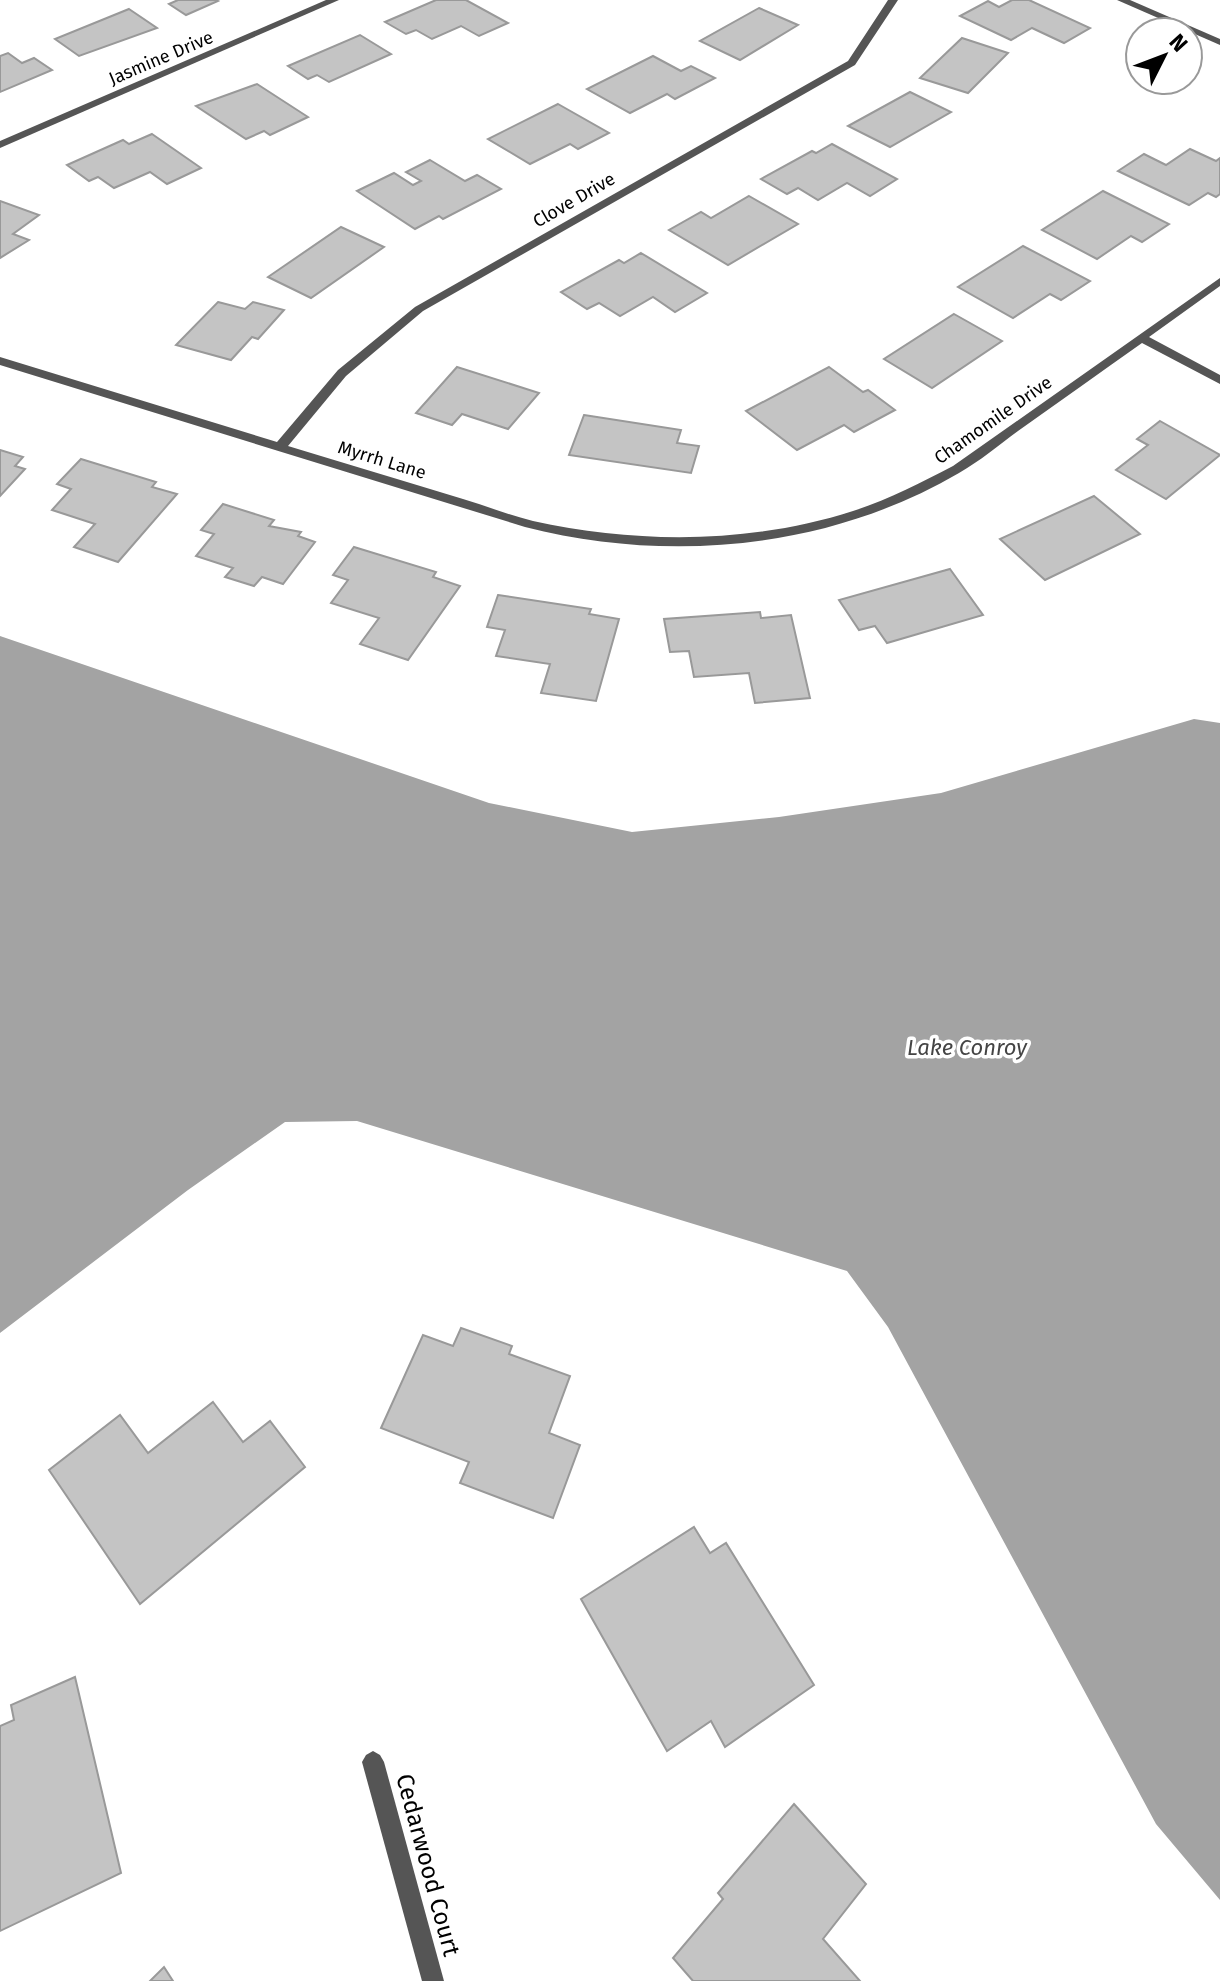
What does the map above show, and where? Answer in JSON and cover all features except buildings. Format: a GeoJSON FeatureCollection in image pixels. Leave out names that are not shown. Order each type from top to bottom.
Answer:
{"type":"FeatureCollection","features":[{"type":"Feature","properties":{"kind":"street","name":"Jasmine Drive"},"geometry":{"type":"LineString","coordinates":[[0,145],[334,0]]}},
{"type":"Feature","properties":{"kind":"street","name":"Clove Drive"},"geometry":{"type":"LineString","coordinates":[[280,447],[342,373],[419,309],[852,63],[893,0]]}},
{"type":"Feature","properties":{"kind":"street"},"geometry":{"type":"LineString","coordinates":[[1122,0],[1220,42]]}},
{"type":"Feature","properties":{"kind":"street","name":"Chamomile Drive"},"geometry":{"type":"LineString","coordinates":[[763,538],[817,528],[858,516],[928,486],[957,469],[1220,281]]}},
{"type":"Feature","properties":{"kind":"street"},"geometry":{"type":"LineString","coordinates":[[1140,337],[1220,380]]}},
{"type":"Feature","properties":{"kind":"street","name":"Myrrh Lane"},"geometry":{"type":"LineString","coordinates":[[0,361],[542,527],[638,541],[763,538]]}},
{"type":"Feature","properties":{"kind":"street","name":"Cedarwood Court"},"geometry":{"type":"LineString","coordinates":[[373,1762],[433,1981]]}},
{"type":"Feature","properties":{"kind":"water","name":"Lake Conroy"},"geometry":{"type":"Polygon","coordinates":[[[0,636],[489,803],[632,832],[779,817],[941,793],[1194,719],[1220,723],[1220,1900],[1156,1824],[888,1327],[847,1271],[357,1121],[285,1122],[188,1190],[0,1333],[0,636]]]}}]}
